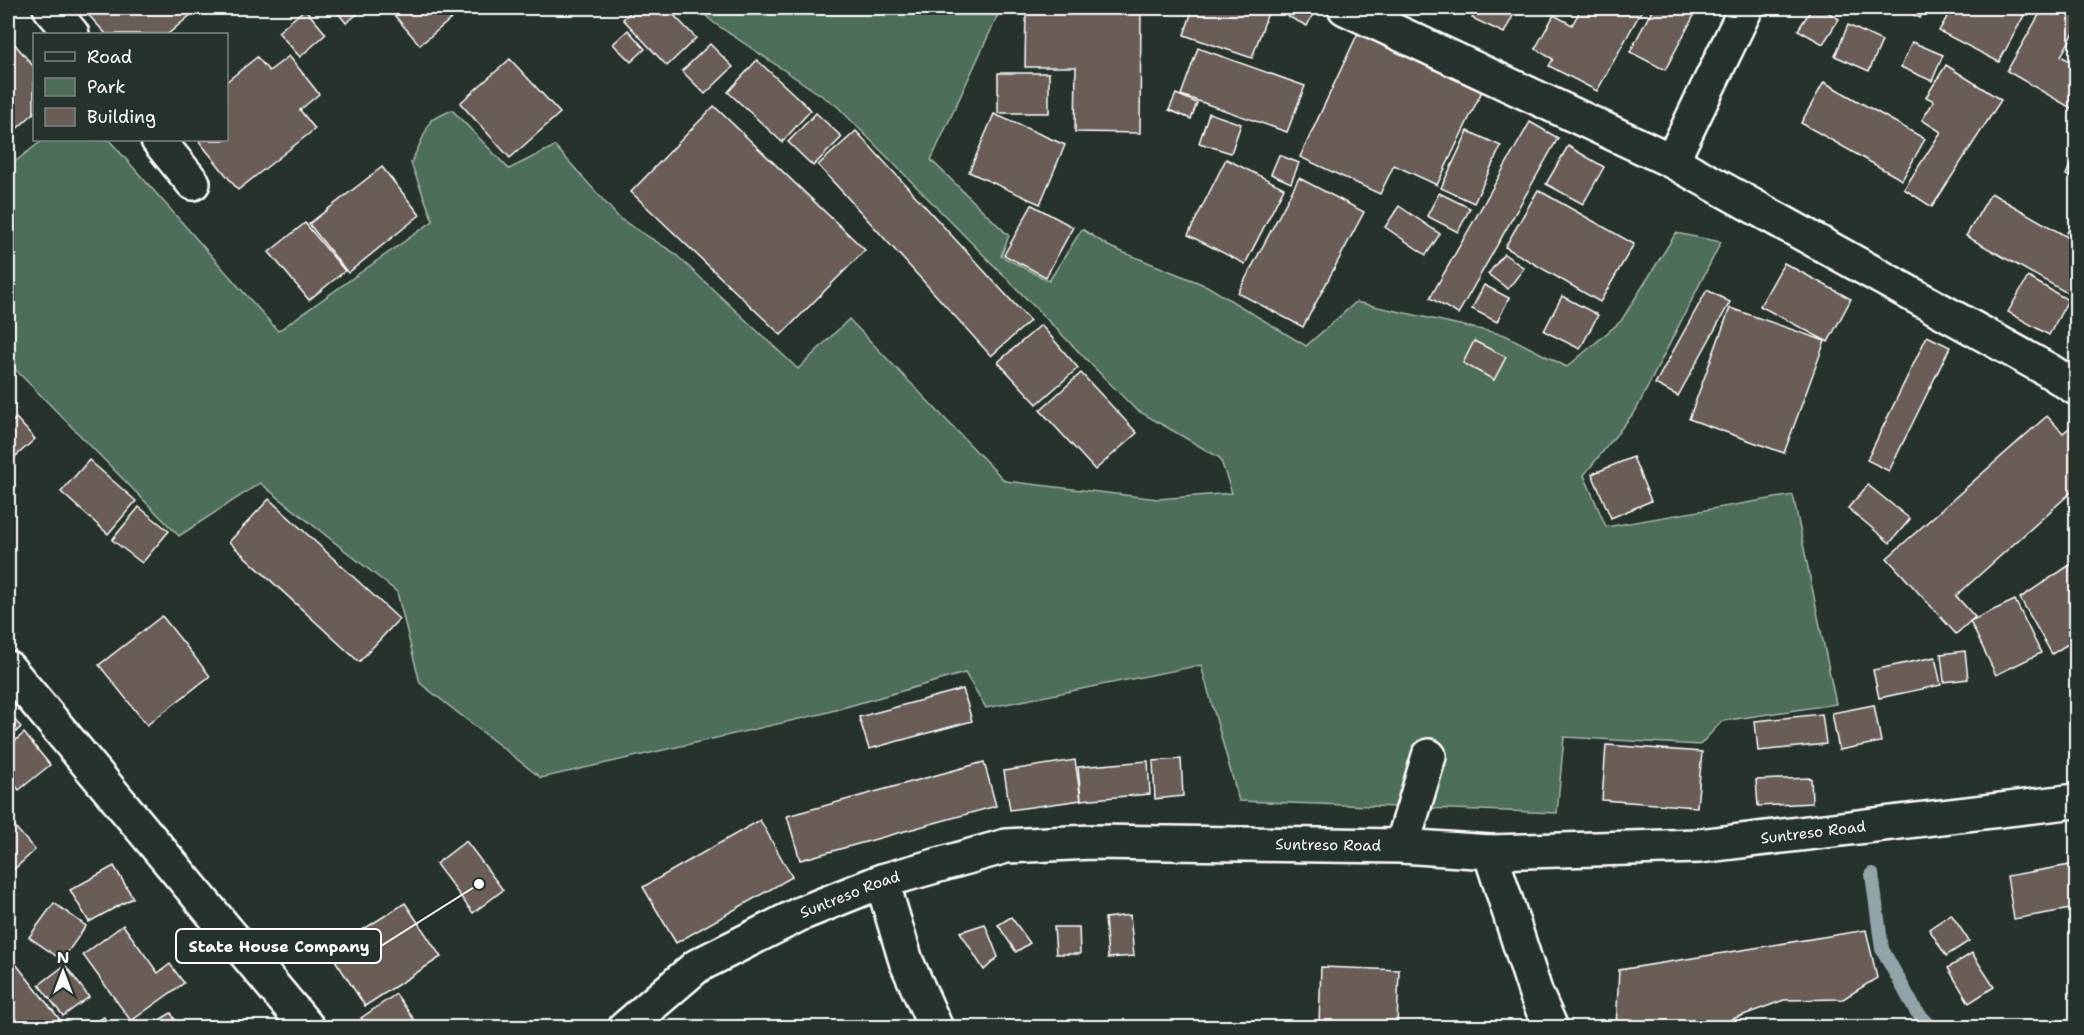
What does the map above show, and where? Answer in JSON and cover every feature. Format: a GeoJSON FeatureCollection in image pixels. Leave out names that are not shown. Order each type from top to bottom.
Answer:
{"type":"FeatureCollection","features":[{"type":"Feature","properties":{"kind":"street"},"geometry":{"type":"LineString","coordinates":[[50,8],[71,33]]}},
{"type":"Feature","properties":{"kind":"street"},"geometry":{"type":"LineString","coordinates":[[1345,8],[1672,161],[2048,370],[2076,388]]}},
{"type":"Feature","properties":{"kind":"street"},"geometry":{"type":"LineString","coordinates":[[1672,161],[1746,8]]}},
{"type":"Feature","properties":{"kind":"street"},"geometry":{"type":"LineString","coordinates":[[159,141],[193,183]]}},
{"type":"Feature","properties":{"kind":"street"},"geometry":{"type":"LineString","coordinates":[[8,668],[308,1028]]}},
{"type":"Feature","properties":{"kind":"street"},"geometry":{"type":"LineString","coordinates":[[1402,846],[1429,756]]}},
{"type":"Feature","properties":{"kind":"street","name":"Suntreso Road"},"geometry":{"type":"LineString","coordinates":[[625,1028],[697,966],[800,914],[882,881],[1006,846],[1092,842],[1402,846],[1490,852],[1699,846],[2076,801]]}},
{"type":"Feature","properties":{"kind":"street"},"geometry":{"type":"LineString","coordinates":[[1490,852],[1536,994],[1551,1028]]}},
{"type":"Feature","properties":{"kind":"street"},"geometry":{"type":"LineString","coordinates":[[882,881],[906,961],[936,1028]]}},
{"type":"Feature","properties":{"kind":"green space"},"geometry":{"type":"Polygon","coordinates":[[[697,8],[1001,8],[931,160],[1009,236],[1001,256],[1049,281],[1082,229],[1110,247],[1207,286],[1306,346],[1356,302],[1505,335],[1567,367],[1621,321],[1676,233],[1721,242],[1636,410],[1584,475],[1606,527],[1793,495],[1836,704],[1722,721],[1700,745],[1564,737],[1557,813],[1239,801],[1201,665],[986,708],[965,673],[821,714],[541,778],[420,683],[397,592],[260,483],[179,536],[8,362],[8,324],[11,314],[8,310],[8,167],[42,141],[110,141],[278,331],[433,221],[411,163],[431,120],[452,110],[509,169],[555,146],[620,219],[673,252],[798,369],[849,319],[1005,481],[1158,499],[1232,493],[1220,458],[1135,409],[837,106],[714,23],[697,8]]]}},
{"type":"Feature","properties":{"kind":"building"},"geometry":{"type":"Polygon","coordinates":[[[82,8],[199,8],[169,33],[105,33],[82,8]]]}},
{"type":"Feature","properties":{"kind":"building"},"geometry":{"type":"Polygon","coordinates":[[[334,8],[365,8],[346,23],[334,8]]]}},
{"type":"Feature","properties":{"kind":"building"},"geometry":{"type":"Polygon","coordinates":[[[388,8],[464,8],[420,45],[388,8]]]}},
{"type":"Feature","properties":{"kind":"building"},"geometry":{"type":"Polygon","coordinates":[[[635,8],[667,8],[696,38],[667,66],[623,19],[635,8]]]}},
{"type":"Feature","properties":{"kind":"building"},"geometry":{"type":"Polygon","coordinates":[[[1026,8],[1141,8],[1140,133],[1075,132],[1076,67],[1025,67],[1026,8]]]}},
{"type":"Feature","properties":{"kind":"building"},"geometry":{"type":"Polygon","coordinates":[[[1193,8],[1262,8],[1269,10],[1252,58],[1184,35],[1193,8]]]}},
{"type":"Feature","properties":{"kind":"building"},"geometry":{"type":"Polygon","coordinates":[[[1289,8],[1316,8],[1307,26],[1285,15],[1289,8]]]}},
{"type":"Feature","properties":{"kind":"building"},"geometry":{"type":"Polygon","coordinates":[[[1477,8],[1517,8],[1504,33],[1472,18],[1477,8]]]}},
{"type":"Feature","properties":{"kind":"building"},"geometry":{"type":"Polygon","coordinates":[[[1579,8],[1643,8],[1597,91],[1549,66],[1553,59],[1535,49],[1554,15],[1572,25],[1581,9],[1579,8]]]}},
{"type":"Feature","properties":{"kind":"building"},"geometry":{"type":"Polygon","coordinates":[[[1653,8],[1698,8],[1665,70],[1630,52],[1653,8]]]}},
{"type":"Feature","properties":{"kind":"building"},"geometry":{"type":"Polygon","coordinates":[[[1812,8],[1821,8],[1839,19],[1823,44],[1798,30],[1812,8]]]}},
{"type":"Feature","properties":{"kind":"building"},"geometry":{"type":"Polygon","coordinates":[[[1900,8],[1925,8],[1920,18],[1900,8]]]}},
{"type":"Feature","properties":{"kind":"building"},"geometry":{"type":"Polygon","coordinates":[[[1952,8],[2028,8],[1999,62],[1939,31],[1952,8]]]}},
{"type":"Feature","properties":{"kind":"building"},"geometry":{"type":"Polygon","coordinates":[[[2043,8],[2076,8],[2076,29],[2061,56],[2076,65],[2076,111],[2007,71],[2043,8]]]}},
{"type":"Feature","properties":{"kind":"building"},"geometry":{"type":"Polygon","coordinates":[[[305,9],[326,34],[300,57],[278,32],[305,9]]]}},
{"type":"Feature","properties":{"kind":"building"},"geometry":{"type":"Polygon","coordinates":[[[1848,25],[1882,41],[1869,71],[1835,56],[1848,25]]]}},
{"type":"Feature","properties":{"kind":"building"},"geometry":{"type":"Polygon","coordinates":[[[628,30],[645,49],[631,62],[613,44],[628,30]]]}},
{"type":"Feature","properties":{"kind":"building"},"geometry":{"type":"Polygon","coordinates":[[[1358,33],[1482,91],[1437,185],[1394,165],[1380,194],[1300,157],[1358,33]]]}},
{"type":"Feature","properties":{"kind":"building"},"geometry":{"type":"Polygon","coordinates":[[[8,36],[33,66],[33,114],[8,137],[8,36]]]}},
{"type":"Feature","properties":{"kind":"building"},"geometry":{"type":"Polygon","coordinates":[[[1912,42],[1943,55],[1932,81],[1901,67],[1912,42]]]}},
{"type":"Feature","properties":{"kind":"building"},"geometry":{"type":"Polygon","coordinates":[[[710,44],[733,67],[705,94],[682,71],[710,44]]]}},
{"type":"Feature","properties":{"kind":"building"},"geometry":{"type":"Polygon","coordinates":[[[1198,48],[1305,86],[1287,132],[1181,95],[1198,48]]]}},
{"type":"Feature","properties":{"kind":"building"},"geometry":{"type":"Polygon","coordinates":[[[289,56],[319,94],[300,110],[315,129],[238,190],[199,141],[228,141],[228,80],[257,57],[269,71],[289,56]]]}},
{"type":"Feature","properties":{"kind":"building"},"geometry":{"type":"Polygon","coordinates":[[[510,59],[560,113],[510,158],[460,103],[510,59]]]}},
{"type":"Feature","properties":{"kind":"building"},"geometry":{"type":"Polygon","coordinates":[[[757,60],[811,110],[782,142],[728,92],[757,60]]]}},
{"type":"Feature","properties":{"kind":"building"},"geometry":{"type":"Polygon","coordinates":[[[1946,65],[2001,100],[1932,207],[1904,189],[1941,132],[1922,120],[1934,101],[1926,97],[1946,65]]]}},
{"type":"Feature","properties":{"kind":"building"},"geometry":{"type":"Polygon","coordinates":[[[998,73],[1049,73],[1049,113],[998,113],[998,73]]]}},
{"type":"Feature","properties":{"kind":"building"},"geometry":{"type":"Polygon","coordinates":[[[1824,82],[1925,139],[1902,180],[1801,123],[1824,82]]]}},
{"type":"Feature","properties":{"kind":"building"},"geometry":{"type":"Polygon","coordinates":[[[1176,94],[1197,103],[1191,119],[1169,110],[1176,94]]]}},
{"type":"Feature","properties":{"kind":"building"},"geometry":{"type":"Polygon","coordinates":[[[714,106],[865,250],[781,335],[631,192],[714,106]]]}},
{"type":"Feature","properties":{"kind":"building"},"geometry":{"type":"Polygon","coordinates":[[[816,113],[842,137],[813,166],[788,142],[816,113]]]}},
{"type":"Feature","properties":{"kind":"building"},"geometry":{"type":"Polygon","coordinates":[[[1209,113],[1241,124],[1231,153],[1199,143],[1209,113]]]}},
{"type":"Feature","properties":{"kind":"building"},"geometry":{"type":"Polygon","coordinates":[[[994,114],[1065,145],[1040,204],[969,172],[994,114]]]}},
{"type":"Feature","properties":{"kind":"building"},"geometry":{"type":"Polygon","coordinates":[[[1530,122],[1558,138],[1458,314],[1430,298],[1530,122]]]}},
{"type":"Feature","properties":{"kind":"building"},"geometry":{"type":"Polygon","coordinates":[[[856,131],[1030,321],[991,356],[818,165],[856,131]]]}},
{"type":"Feature","properties":{"kind":"building"},"geometry":{"type":"Polygon","coordinates":[[[1468,131],[1501,146],[1474,203],[1441,188],[1468,131]]]}},
{"type":"Feature","properties":{"kind":"building"},"geometry":{"type":"Polygon","coordinates":[[[1568,146],[1604,167],[1583,204],[1546,184],[1568,146]]]}},
{"type":"Feature","properties":{"kind":"building"},"geometry":{"type":"Polygon","coordinates":[[[2076,151],[2076,180],[2066,175],[2076,151]]]}},
{"type":"Feature","properties":{"kind":"building"},"geometry":{"type":"Polygon","coordinates":[[[1279,155],[1299,163],[1291,183],[1271,174],[1279,155]]]}},
{"type":"Feature","properties":{"kind":"building"},"geometry":{"type":"Polygon","coordinates":[[[1226,159],[1284,188],[1245,264],[1188,235],[1226,159]]]}},
{"type":"Feature","properties":{"kind":"building"},"geometry":{"type":"Polygon","coordinates":[[[382,167],[420,215],[348,273],[309,224],[382,167]]]}},
{"type":"Feature","properties":{"kind":"building"},"geometry":{"type":"Polygon","coordinates":[[[1299,178],[1364,212],[1303,327],[1238,293],[1299,178]]]}},
{"type":"Feature","properties":{"kind":"building"},"geometry":{"type":"Polygon","coordinates":[[[1538,190],[1634,244],[1600,302],[1505,247],[1538,190]]]}},
{"type":"Feature","properties":{"kind":"building"},"geometry":{"type":"Polygon","coordinates":[[[1439,193],[1470,208],[1458,232],[1427,216],[1439,193]]]}},
{"type":"Feature","properties":{"kind":"building"},"geometry":{"type":"Polygon","coordinates":[[[1991,193],[2076,242],[2076,298],[1966,236],[1991,193]]]}},
{"type":"Feature","properties":{"kind":"building"},"geometry":{"type":"Polygon","coordinates":[[[1032,205],[1073,227],[1046,277],[1004,255],[1032,205]]]}},
{"type":"Feature","properties":{"kind":"building"},"geometry":{"type":"Polygon","coordinates":[[[1399,206],[1440,234],[1426,255],[1385,227],[1399,206]]]}},
{"type":"Feature","properties":{"kind":"building"},"geometry":{"type":"Polygon","coordinates":[[[2076,215],[2076,238],[2067,233],[2076,215]]]}},
{"type":"Feature","properties":{"kind":"building"},"geometry":{"type":"Polygon","coordinates":[[[305,223],[345,271],[309,300],[269,252],[305,223]]]}},
{"type":"Feature","properties":{"kind":"building"},"geometry":{"type":"Polygon","coordinates":[[[1504,254],[1524,268],[1508,289],[1488,274],[1504,254]]]}},
{"type":"Feature","properties":{"kind":"building"},"geometry":{"type":"Polygon","coordinates":[[[1784,263],[1851,299],[1828,342],[1760,306],[1784,263]]]}},
{"type":"Feature","properties":{"kind":"building"},"geometry":{"type":"Polygon","coordinates":[[[2028,277],[2068,300],[2049,335],[2008,312],[2028,277]]]}},
{"type":"Feature","properties":{"kind":"building"},"geometry":{"type":"Polygon","coordinates":[[[1484,285],[1509,298],[1497,322],[1472,309],[1484,285]]]}},
{"type":"Feature","properties":{"kind":"building"},"geometry":{"type":"Polygon","coordinates":[[[1707,290],[1730,302],[1678,396],[1655,384],[1707,290]]]}},
{"type":"Feature","properties":{"kind":"building"},"geometry":{"type":"Polygon","coordinates":[[[1562,296],[1598,315],[1580,349],[1544,331],[1562,296]]]}},
{"type":"Feature","properties":{"kind":"building"},"geometry":{"type":"Polygon","coordinates":[[[1730,308],[1825,341],[1784,453],[1689,419],[1730,308]]]}},
{"type":"Feature","properties":{"kind":"building"},"geometry":{"type":"Polygon","coordinates":[[[1041,325],[1078,368],[1037,404],[998,362],[1041,325]]]}},
{"type":"Feature","properties":{"kind":"building"},"geometry":{"type":"Polygon","coordinates":[[[1927,336],[1950,347],[1889,471],[1867,460],[1927,336]]]}},
{"type":"Feature","properties":{"kind":"building"},"geometry":{"type":"Polygon","coordinates":[[[1474,341],[1506,357],[1494,380],[1463,363],[1474,341]]]}},
{"type":"Feature","properties":{"kind":"building"},"geometry":{"type":"Polygon","coordinates":[[[1081,373],[1137,433],[1095,470],[1040,410],[1081,373]]]}},
{"type":"Feature","properties":{"kind":"building"},"geometry":{"type":"Polygon","coordinates":[[[2047,416],[2063,433],[2074,424],[2076,428],[2076,488],[1956,596],[1975,617],[1956,634],[1887,558],[2047,416]]]}},
{"type":"Feature","properties":{"kind":"building"},"geometry":{"type":"Polygon","coordinates":[[[16,418],[35,439],[8,463],[8,426],[16,418]]]}},
{"type":"Feature","properties":{"kind":"building"},"geometry":{"type":"Polygon","coordinates":[[[1633,457],[1651,501],[1611,518],[1592,474],[1633,457]]]}},
{"type":"Feature","properties":{"kind":"building"},"geometry":{"type":"Polygon","coordinates":[[[89,460],[136,501],[108,534],[61,492],[89,460]]]}},
{"type":"Feature","properties":{"kind":"building"},"geometry":{"type":"Polygon","coordinates":[[[1868,485],[1910,519],[1890,543],[1848,508],[1868,485]]]}},
{"type":"Feature","properties":{"kind":"building"},"geometry":{"type":"Polygon","coordinates":[[[269,499],[399,619],[359,662],[229,542],[269,499]]]}},
{"type":"Feature","properties":{"kind":"building"},"geometry":{"type":"Polygon","coordinates":[[[139,507],[169,531],[142,563],[112,540],[139,507]]]}},
{"type":"Feature","properties":{"kind":"building"},"geometry":{"type":"Polygon","coordinates":[[[2076,561],[2076,639],[2052,654],[2020,598],[2076,561]]]}},
{"type":"Feature","properties":{"kind":"building"},"geometry":{"type":"Polygon","coordinates":[[[2015,600],[2041,653],[1996,675],[1970,621],[2015,600]]]}},
{"type":"Feature","properties":{"kind":"building"},"geometry":{"type":"Polygon","coordinates":[[[162,616],[210,676],[147,725],[99,665],[162,616]]]}},
{"type":"Feature","properties":{"kind":"building"},"geometry":{"type":"Polygon","coordinates":[[[1965,651],[1968,679],[1944,682],[1941,654],[1965,651]]]}},
{"type":"Feature","properties":{"kind":"building"},"geometry":{"type":"Polygon","coordinates":[[[1935,657],[1941,685],[1879,698],[1873,670],[1935,657]]]}},
{"type":"Feature","properties":{"kind":"building"},"geometry":{"type":"Polygon","coordinates":[[[963,689],[972,721],[869,749],[859,717],[963,689]]]}},
{"type":"Feature","properties":{"kind":"building"},"geometry":{"type":"Polygon","coordinates":[[[1874,705],[1881,742],[1839,750],[1832,713],[1874,705]]]}},
{"type":"Feature","properties":{"kind":"building"},"geometry":{"type":"Polygon","coordinates":[[[8,713],[21,727],[8,740],[8,713]]]}},
{"type":"Feature","properties":{"kind":"building"},"geometry":{"type":"Polygon","coordinates":[[[1822,714],[1826,744],[1758,751],[1755,721],[1822,714]]]}},
{"type":"Feature","properties":{"kind":"building"},"geometry":{"type":"Polygon","coordinates":[[[24,733],[50,765],[19,790],[8,776],[8,747],[24,733]]]}},
{"type":"Feature","properties":{"kind":"building"},"geometry":{"type":"Polygon","coordinates":[[[1606,745],[1702,752],[1697,807],[1602,800],[1606,745]]]}},
{"type":"Feature","properties":{"kind":"building"},"geometry":{"type":"Polygon","coordinates":[[[1181,759],[1183,796],[1155,799],[1153,761],[1181,759]]]}},
{"type":"Feature","properties":{"kind":"building"},"geometry":{"type":"Polygon","coordinates":[[[1075,760],[1081,800],[1010,810],[1004,771],[1075,760]]]}},
{"type":"Feature","properties":{"kind":"building"},"geometry":{"type":"Polygon","coordinates":[[[1148,761],[1150,794],[1081,800],[1078,767],[1148,761]]]}},
{"type":"Feature","properties":{"kind":"building"},"geometry":{"type":"Polygon","coordinates":[[[984,762],[996,806],[800,860],[787,816],[984,762]]]}},
{"type":"Feature","properties":{"kind":"building"},"geometry":{"type":"Polygon","coordinates":[[[1811,778],[1812,803],[1758,806],[1756,780],[1811,778]]]}},
{"type":"Feature","properties":{"kind":"building"},"geometry":{"type":"Polygon","coordinates":[[[8,819],[35,850],[8,875],[8,819]]]}},
{"type":"Feature","properties":{"kind":"building"},"geometry":{"type":"Polygon","coordinates":[[[760,820],[792,877],[676,943],[643,887],[760,820]]]}},
{"type":"Feature","properties":{"kind":"building"},"geometry":{"type":"Polygon","coordinates":[[[466,841],[503,890],[473,913],[436,864],[466,841]]]}},
{"type":"Feature","properties":{"kind":"building"},"geometry":{"type":"Polygon","coordinates":[[[2076,864],[2076,908],[2014,919],[2007,876],[2076,864]]]}},
{"type":"Feature","properties":{"kind":"building"},"geometry":{"type":"Polygon","coordinates":[[[114,866],[133,898],[89,922],[70,890],[114,866]]]}},
{"type":"Feature","properties":{"kind":"building"},"geometry":{"type":"Polygon","coordinates":[[[54,903],[86,926],[62,960],[29,937],[54,903]]]}},
{"type":"Feature","properties":{"kind":"building"},"geometry":{"type":"Polygon","coordinates":[[[405,903],[441,957],[365,1006],[329,951],[405,903]]]}},
{"type":"Feature","properties":{"kind":"building"},"geometry":{"type":"Polygon","coordinates":[[[1951,914],[1969,941],[1946,956],[1929,929],[1951,914]]]}},
{"type":"Feature","properties":{"kind":"building"},"geometry":{"type":"Polygon","coordinates":[[[1130,915],[1134,956],[1108,958],[1105,918],[1130,915]]]}},
{"type":"Feature","properties":{"kind":"building"},"geometry":{"type":"Polygon","coordinates":[[[1011,917],[1030,943],[1016,952],[998,925],[1011,917]]]}},
{"type":"Feature","properties":{"kind":"building"},"geometry":{"type":"Polygon","coordinates":[[[985,924],[998,957],[984,970],[960,932],[985,924]]]}},
{"type":"Feature","properties":{"kind":"building"},"geometry":{"type":"Polygon","coordinates":[[[123,925],[158,973],[170,964],[184,983],[131,1021],[83,955],[123,925]]]}},
{"type":"Feature","properties":{"kind":"building"},"geometry":{"type":"Polygon","coordinates":[[[1054,927],[1079,927],[1080,954],[1056,954],[1054,927]]]}},
{"type":"Feature","properties":{"kind":"building"},"geometry":{"type":"Polygon","coordinates":[[[1866,930],[1877,978],[1843,999],[1784,1000],[1730,1020],[1716,1028],[1616,1028],[1619,970],[1866,930]]]}},
{"type":"Feature","properties":{"kind":"building"},"geometry":{"type":"Polygon","coordinates":[[[1972,953],[1994,987],[1969,1003],[1948,968],[1972,953]]]}},
{"type":"Feature","properties":{"kind":"building"},"geometry":{"type":"Polygon","coordinates":[[[8,954],[61,1021],[53,1028],[8,1028],[8,954]]]}},
{"type":"Feature","properties":{"kind":"building"},"geometry":{"type":"Polygon","coordinates":[[[65,965],[89,997],[63,1016],[39,985],[65,965]]]}},
{"type":"Feature","properties":{"kind":"building"},"geometry":{"type":"Polygon","coordinates":[[[1321,967],[1399,970],[1397,1026],[1319,1024],[1321,967]]]}},
{"type":"Feature","properties":{"kind":"building"},"geometry":{"type":"Polygon","coordinates":[[[396,994],[420,1028],[367,1028],[361,1018],[396,994]]]}},
{"type":"Feature","properties":{"kind":"building"},"geometry":{"type":"Polygon","coordinates":[[[171,1013],[180,1028],[146,1028],[171,1013]]]}},
{"type":"Feature","properties":{"kind":"building"},"geometry":{"type":"Polygon","coordinates":[[[104,1017],[110,1028],[85,1028],[104,1017]]]}},
{"type":"Feature","properties":{"kind":"waterway"},"geometry":{"type":"LineString","coordinates":[[1872,874],[1882,949],[1916,1011],[1932,1028]]}},
{"type":"Feature","properties":{"kind":"place","name":"State House Company"},"geometry":{"type":"Point","coordinates":[479,884]}}]}
